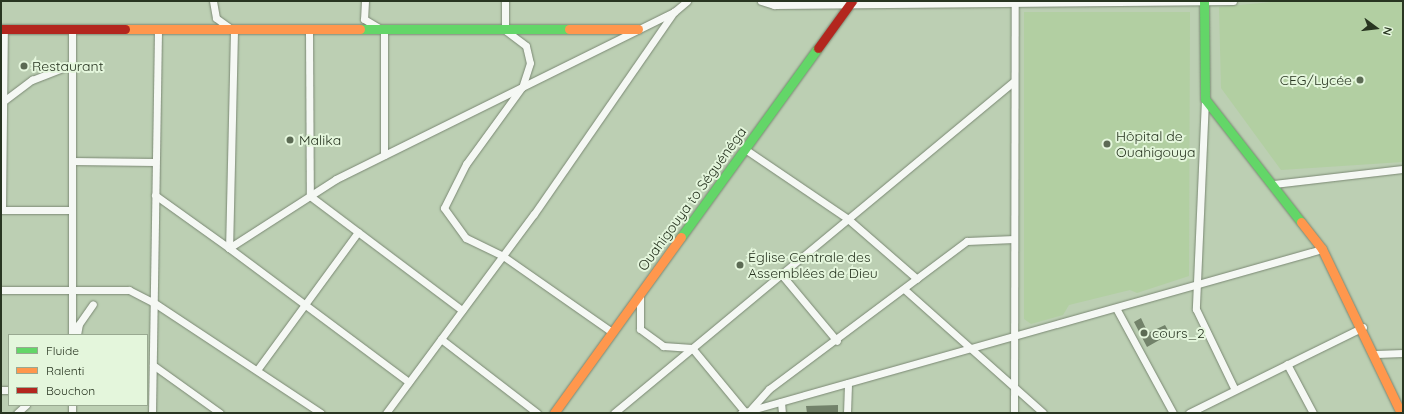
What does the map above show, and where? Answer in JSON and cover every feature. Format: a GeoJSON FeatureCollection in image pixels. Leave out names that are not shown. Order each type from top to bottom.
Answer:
{"type":"FeatureCollection","features":[{"type":"Feature","properties":{"kind":"main road","name":"Ouahigouya to Séguénéga"},"geometry":{"type":"LineString","coordinates":[[554,413],[851,2]]}},
{"type":"Feature","properties":{"kind":"main road"},"geometry":{"type":"LineString","coordinates":[[1204,2],[1205,99],[1322,249],[1363,327],[1401,413]]}},
{"type":"Feature","properties":{"kind":"main road"},"geometry":{"type":"LineString","coordinates":[[3,29],[234,31],[638,30]]}},
{"type":"Feature","properties":{"kind":"street"},"geometry":{"type":"LineString","coordinates":[[213,1],[216,18],[234,31],[229,248]]}},
{"type":"Feature","properties":{"kind":"street"},"geometry":{"type":"LineString","coordinates":[[365,1],[364,20],[384,31],[384,155]]}},
{"type":"Feature","properties":{"kind":"street"},"geometry":{"type":"LineString","coordinates":[[505,1],[505,30],[526,46],[530,63],[522,87],[466,164],[444,208],[466,238],[503,256],[612,332]]}},
{"type":"Feature","properties":{"kind":"street"},"geometry":{"type":"LineString","coordinates":[[229,248],[310,196],[384,155],[674,12],[687,1]]}},
{"type":"Feature","properties":{"kind":"street"},"geometry":{"type":"LineString","coordinates":[[760,1],[774,5],[851,2],[1233,1]]}},
{"type":"Feature","properties":{"kind":"street"},"geometry":{"type":"LineString","coordinates":[[1014,413],[1015,2]]}},
{"type":"Feature","properties":{"kind":"street"},"geometry":{"type":"LineString","coordinates":[[386,413],[503,256],[674,12]]}},
{"type":"Feature","properties":{"kind":"street"},"geometry":{"type":"LineString","coordinates":[[3,29],[1,210],[72,210]]}},
{"type":"Feature","properties":{"kind":"street"},"geometry":{"type":"LineString","coordinates":[[72,30],[72,334]]}},
{"type":"Feature","properties":{"kind":"street"},"geometry":{"type":"LineString","coordinates":[[152,413],[158,30]]}},
{"type":"Feature","properties":{"kind":"street"},"geometry":{"type":"LineString","coordinates":[[309,31],[310,196]]}},
{"type":"Feature","properties":{"kind":"street"},"geometry":{"type":"LineString","coordinates":[[2,103],[32,80],[73,64]]}},
{"type":"Feature","properties":{"kind":"street"},"geometry":{"type":"LineString","coordinates":[[614,413],[1014,82]]}},
{"type":"Feature","properties":{"kind":"street"},"geometry":{"type":"LineString","coordinates":[[1205,99],[1195,285],[1196,309],[1234,388]]}},
{"type":"Feature","properties":{"kind":"street"},"geometry":{"type":"LineString","coordinates":[[745,149],[848,219],[917,279]]}},
{"type":"Feature","properties":{"kind":"street"},"geometry":{"type":"LineString","coordinates":[[72,161],[155,162]]}},
{"type":"Feature","properties":{"kind":"street"},"geometry":{"type":"LineString","coordinates":[[1272,184],[1403,169]]}},
{"type":"Feature","properties":{"kind":"street"},"geometry":{"type":"LineString","coordinates":[[155,195],[229,248],[302,305],[409,382]]}},
{"type":"Feature","properties":{"kind":"street"},"geometry":{"type":"LineString","coordinates":[[310,196],[462,310]]}},
{"type":"Feature","properties":{"kind":"street"},"geometry":{"type":"LineString","coordinates":[[257,370],[302,305],[358,232]]}},
{"type":"Feature","properties":{"kind":"street"},"geometry":{"type":"LineString","coordinates":[[746,411],[769,389],[837,341],[967,241],[1014,239]]}},
{"type":"Feature","properties":{"kind":"street"},"geometry":{"type":"LineString","coordinates":[[746,411],[971,349],[1322,249]]}},
{"type":"Feature","properties":{"kind":"street"},"geometry":{"type":"LineString","coordinates":[[781,274],[837,341]]}},
{"type":"Feature","properties":{"kind":"street"},"geometry":{"type":"LineString","coordinates":[[904,289],[1043,413]]}},
{"type":"Feature","properties":{"kind":"street"},"geometry":{"type":"LineString","coordinates":[[1,290],[129,290],[153,302],[320,413]]}},
{"type":"Feature","properties":{"kind":"street"},"geometry":{"type":"LineString","coordinates":[[640,293],[640,329],[663,346],[692,348],[746,411]]}},
{"type":"Feature","properties":{"kind":"street"},"geometry":{"type":"LineString","coordinates":[[77,334],[79,324],[93,304]]}},
{"type":"Feature","properties":{"kind":"street"},"geometry":{"type":"LineString","coordinates":[[1116,308],[1173,413]]}},
{"type":"Feature","properties":{"kind":"street"},"geometry":{"type":"LineString","coordinates":[[1189,413],[1234,388],[1363,327]]}},
{"type":"Feature","properties":{"kind":"street"},"geometry":{"type":"LineString","coordinates":[[441,339],[537,413]]}},
{"type":"Feature","properties":{"kind":"street"},"geometry":{"type":"LineString","coordinates":[[1376,354],[1403,353]]}},
{"type":"Feature","properties":{"kind":"street"},"geometry":{"type":"LineString","coordinates":[[1287,364],[1313,413]]}},
{"type":"Feature","properties":{"kind":"street"},"geometry":{"type":"LineString","coordinates":[[153,365],[220,413]]}},
{"type":"Feature","properties":{"kind":"street"},"geometry":{"type":"LineString","coordinates":[[848,383],[848,413]]}},
{"type":"Feature","properties":{"kind":"street"},"geometry":{"type":"LineString","coordinates":[[781,402],[782,413]]}},
{"type":"Feature","properties":{"kind":"street"},"geometry":{"type":"LineString","coordinates":[[17,413],[25,406]]}},
{"type":"Feature","properties":{"kind":"shaded area"},"geometry":{"type":"Polygon","coordinates":[[[1284,1],[1403,1],[1403,162],[1281,170],[1221,88],[1219,7],[1284,1]]]}},
{"type":"Feature","properties":{"kind":"shaded area","name":"Hôpital de Ouahigouya"},"geometry":{"type":"Polygon","coordinates":[[[1024,12],[1190,12],[1189,276],[1137,293],[1130,290],[1069,305],[1063,315],[1031,324],[1024,319],[1024,12]]]}},
{"type":"Feature","properties":{"kind":"building"},"geometry":{"type":"Polygon","coordinates":[[[1141,318],[1148,333],[1165,325],[1170,334],[1147,347],[1134,322],[1141,318]]]}},
{"type":"Feature","properties":{"kind":"building"},"geometry":{"type":"Polygon","coordinates":[[[838,405],[838,413],[807,413],[806,406],[838,405]]]}},
{"type":"Feature","properties":{"kind":"traffic: fast"},"geometry":{"type":"LineString","coordinates":[[1204,1],[1205,99],[1301,222]]}},
{"type":"Feature","properties":{"kind":"traffic: fast"},"geometry":{"type":"LineString","coordinates":[[360,29],[569,29]]}},
{"type":"Feature","properties":{"kind":"traffic: fast"},"geometry":{"type":"LineString","coordinates":[[681,237],[818,48]]}},
{"type":"Feature","properties":{"kind":"traffic: slow"},"geometry":{"type":"LineString","coordinates":[[125,29],[360,29]]}},
{"type":"Feature","properties":{"kind":"traffic: slow"},"geometry":{"type":"LineString","coordinates":[[569,29],[638,29]]}},
{"type":"Feature","properties":{"kind":"traffic: slow"},"geometry":{"type":"LineString","coordinates":[[1301,222],[1322,249],[1401,413]]}},
{"type":"Feature","properties":{"kind":"traffic: slow"},"geometry":{"type":"LineString","coordinates":[[554,413],[681,237]]}},
{"type":"Feature","properties":{"kind":"traffic: jam"},"geometry":{"type":"LineString","coordinates":[[818,48],[852,1]]}},
{"type":"Feature","properties":{"kind":"traffic: jam"},"geometry":{"type":"LineString","coordinates":[[1,29],[125,29]]}},
{"type":"Feature","properties":{"kind":"place","name":"Restaurant"},"geometry":{"type":"Point","coordinates":[24,66]}},
{"type":"Feature","properties":{"kind":"place","name":"CEG/Lycée"},"geometry":{"type":"Point","coordinates":[1360,80]}},
{"type":"Feature","properties":{"kind":"place","name":"Malika"},"geometry":{"type":"Point","coordinates":[290,140]}},
{"type":"Feature","properties":{"kind":"place","name":"Hôpital de Ouahigouya"},"geometry":{"type":"Point","coordinates":[1107,144]}},
{"type":"Feature","properties":{"kind":"place","name":"Église Centrale des Assemblées de Dieu"},"geometry":{"type":"Point","coordinates":[740,265]}},
{"type":"Feature","properties":{"kind":"place","name":"cours_2"},"geometry":{"type":"Point","coordinates":[1144,333]}}]}
